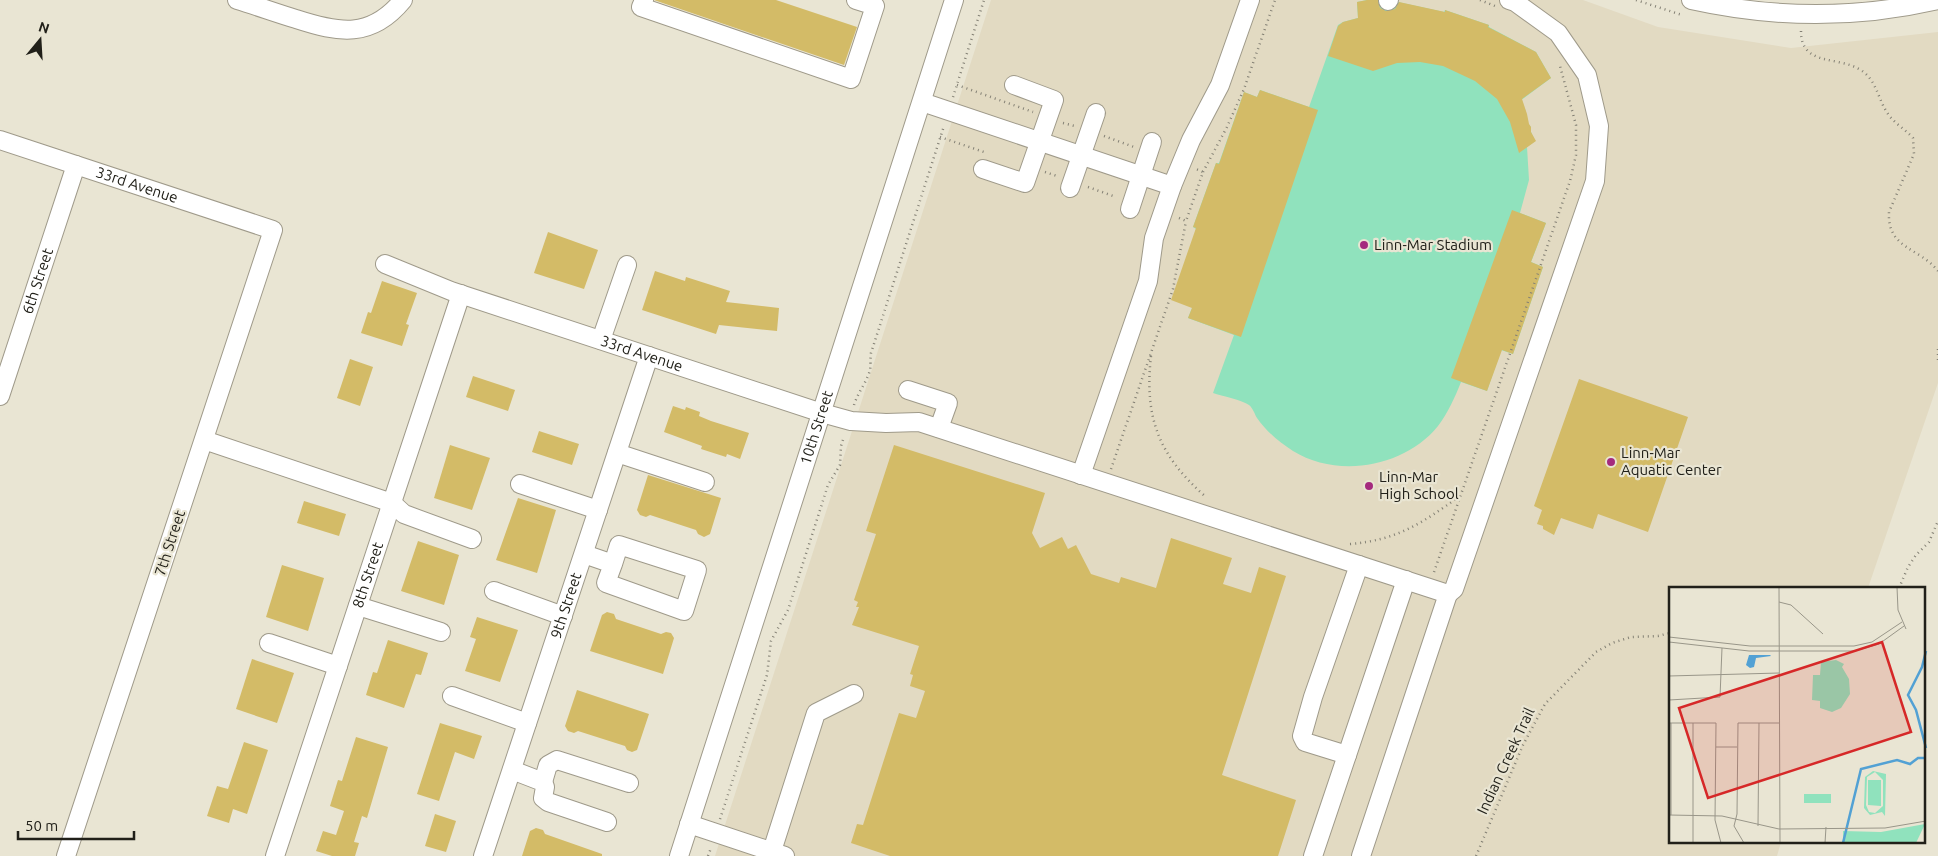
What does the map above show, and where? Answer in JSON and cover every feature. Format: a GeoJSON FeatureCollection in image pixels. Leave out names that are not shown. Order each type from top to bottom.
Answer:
{"type":"FeatureCollection","features":[{"type":"Feature","properties":{"kind":"street"},"geometry":{"type":"LineString","coordinates":[[237,0],[323,28],[344,31],[362,29],[379,22],[394,11],[403,0]]}},
{"type":"Feature","properties":{"kind":"street"},"geometry":{"type":"LineString","coordinates":[[644,0],[642,7],[851,79],[875,6],[856,0]]}},
{"type":"Feature","properties":{"kind":"street","name":"10th Street"},"geometry":{"type":"LineString","coordinates":[[679,856],[954,0]]}},
{"type":"Feature","properties":{"kind":"street"},"geometry":{"type":"LineString","coordinates":[[1081,474],[1148,281],[1154,238],[1172,186],[1191,140],[1220,85],[1250,0]]}},
{"type":"Feature","properties":{"kind":"street"},"geometry":{"type":"LineString","coordinates":[[1691,0],[1716,6],[1768,13],[1823,15],[1892,9],[1938,0]]}},
{"type":"Feature","properties":{"kind":"street"},"geometry":{"type":"LineString","coordinates":[[1361,856],[1448,594],[1454,589],[1595,181],[1599,126],[1587,75],[1558,34],[1515,2],[1503,4]]}},
{"type":"Feature","properties":{"kind":"street"},"geometry":{"type":"LineString","coordinates":[[984,161],[1025,183],[1054,100],[1014,85]]}},
{"type":"Feature","properties":{"kind":"street"},"geometry":{"type":"LineString","coordinates":[[922,102],[1172,186]]}},
{"type":"Feature","properties":{"kind":"street"},"geometry":{"type":"LineString","coordinates":[[1072,183],[1096,114]]}},
{"type":"Feature","properties":{"kind":"street","name":"33rd Avenue"},"geometry":{"type":"LineString","coordinates":[[0,140],[274,230]]}},
{"type":"Feature","properties":{"kind":"street"},"geometry":{"type":"LineString","coordinates":[[1127,204],[1141,175],[1146,146]]}},
{"type":"Feature","properties":{"kind":"street","name":"6th Street"},"geometry":{"type":"LineString","coordinates":[[0,396],[76,165]]}},
{"type":"Feature","properties":{"kind":"street","name":"7th Street"},"geometry":{"type":"LineString","coordinates":[[66,856],[274,230]]}},
{"type":"Feature","properties":{"kind":"street","name":"33rd Avenue"},"geometry":{"type":"LineString","coordinates":[[385,264],[451,291],[822,413],[851,421],[919,422],[1448,594]]}},
{"type":"Feature","properties":{"kind":"street"},"geometry":{"type":"LineString","coordinates":[[601,340],[626,265]]}},
{"type":"Feature","properties":{"kind":"street","name":"8th Street"},"geometry":{"type":"LineString","coordinates":[[275,856],[461,294]]}},
{"type":"Feature","properties":{"kind":"street","name":"9th Street"},"geometry":{"type":"LineString","coordinates":[[483,856],[649,356]]}},
{"type":"Feature","properties":{"kind":"street"},"geometry":{"type":"LineString","coordinates":[[908,390],[948,403],[939,428]]}},
{"type":"Feature","properties":{"kind":"street"},"geometry":{"type":"LineString","coordinates":[[204,440],[392,503],[404,514],[472,539]]}},
{"type":"Feature","properties":{"kind":"street"},"geometry":{"type":"LineString","coordinates":[[617,453],[705,482]]}},
{"type":"Feature","properties":{"kind":"street"},"geometry":{"type":"LineString","coordinates":[[520,484],[598,510]]}},
{"type":"Feature","properties":{"kind":"street"},"geometry":{"type":"LineString","coordinates":[[619,545],[697,570],[684,611],[606,583],[612,564],[619,545]]}},
{"type":"Feature","properties":{"kind":"street"},"geometry":{"type":"LineString","coordinates":[[584,554],[612,564]]}},
{"type":"Feature","properties":{"kind":"street"},"geometry":{"type":"LineString","coordinates":[[1347,755],[1305,742],[1302,736],[1313,697],[1359,565]]}},
{"type":"Feature","properties":{"kind":"street"},"geometry":{"type":"LineString","coordinates":[[1313,856],[1406,580]]}},
{"type":"Feature","properties":{"kind":"street"},"geometry":{"type":"LineString","coordinates":[[494,591],[563,616]]}},
{"type":"Feature","properties":{"kind":"street"},"geometry":{"type":"LineString","coordinates":[[358,606],[441,632]]}},
{"type":"Feature","properties":{"kind":"street"},"geometry":{"type":"LineString","coordinates":[[269,643],[338,666]]}},
{"type":"Feature","properties":{"kind":"street"},"geometry":{"type":"LineString","coordinates":[[689,824],[778,853],[816,713],[854,694]]}},
{"type":"Feature","properties":{"kind":"street"},"geometry":{"type":"LineString","coordinates":[[452,696],[528,723]]}},
{"type":"Feature","properties":{"kind":"street"},"geometry":{"type":"LineString","coordinates":[[607,822],[548,802],[543,798],[545,787],[543,782],[548,765],[557,760],[629,784]]}},
{"type":"Feature","properties":{"kind":"street"},"geometry":{"type":"LineString","coordinates":[[512,770],[543,782]]}},
{"type":"Feature","properties":{"kind":"path"},"geometry":{"type":"LineString","coordinates":[[1109,473],[1172,289],[1186,221],[1203,172],[1227,127],[1244,89],[1275,0]]}},
{"type":"Feature","properties":{"kind":"path"},"geometry":{"type":"LineString","coordinates":[[1480,0],[1503,4]]}},
{"type":"Feature","properties":{"kind":"path"},"geometry":{"type":"LineString","coordinates":[[1801,30],[1801,41],[1806,50],[1813,56],[1852,65],[1868,75],[1876,85],[1883,106],[1890,116],[1913,138],[1914,154],[1889,212],[1888,221],[1890,231],[1895,238],[1924,257],[1938,270]]}},
{"type":"Feature","properties":{"kind":"path"},"geometry":{"type":"LineString","coordinates":[[1432,579],[1567,189],[1576,155],[1576,125],[1559,63]]}},
{"type":"Feature","properties":{"kind":"path"},"geometry":{"type":"LineString","coordinates":[[957,85],[1038,114]]}},
{"type":"Feature","properties":{"kind":"path"},"geometry":{"type":"LineString","coordinates":[[1057,121],[1080,128]]}},
{"type":"Feature","properties":{"kind":"path"},"geometry":{"type":"LineString","coordinates":[[1100,135],[1146,146]]}},
{"type":"Feature","properties":{"kind":"path"},"geometry":{"type":"LineString","coordinates":[[940,137],[984,161]]}},
{"type":"Feature","properties":{"kind":"path"},"geometry":{"type":"LineString","coordinates":[[1190,166],[1203,172]]}},
{"type":"Feature","properties":{"kind":"path"},"geometry":{"type":"LineString","coordinates":[[1042,171],[1127,204]]}},
{"type":"Feature","properties":{"kind":"path"},"geometry":{"type":"LineString","coordinates":[[1173,216],[1186,221]]}},
{"type":"Feature","properties":{"kind":"path"},"geometry":{"type":"LineString","coordinates":[[1938,349],[1938,363]]}},
{"type":"Feature","properties":{"kind":"path"},"geometry":{"type":"LineString","coordinates":[[1152,351],[1149,401],[1153,421],[1160,438],[1186,479],[1212,502]]}},
{"type":"Feature","properties":{"kind":"path"},"geometry":{"type":"LineString","coordinates":[[1343,544],[1378,540],[1399,534],[1425,521],[1461,495]]}},
{"type":"Feature","properties":{"kind":"path"},"geometry":{"type":"LineString","coordinates":[[1899,587],[1908,567],[1929,542],[1938,521]]}},
{"type":"Feature","properties":{"kind":"path","name":"Indian Creek Trail"},"geometry":{"type":"LineString","coordinates":[[1476,856],[1523,745],[1546,704],[1565,681],[1596,652],[1612,642],[1669,633]]}},
{"type":"Feature","properties":{"kind":"shaded area","name":"Linn-Mar High School"},"geometry":{"type":"Polygon","coordinates":[[[991,0],[1583,0],[1658,27],[1791,48],[1938,32],[1938,383],[1868,587],[1669,587],[1669,844],[1780,844],[1777,856],[715,856],[991,0]]]}},
{"type":"Feature","properties":{"kind":"green space","name":"Linn-Mar Stadium"},"geometry":{"type":"Polygon","coordinates":[[[1367,0],[1398,2],[1444,12],[1445,10],[1489,25],[1489,27],[1536,52],[1551,78],[1512,107],[1525,109],[1528,124],[1531,127],[1535,141],[1527,147],[1529,180],[1520,213],[1546,223],[1531,262],[1543,267],[1513,354],[1501,350],[1487,391],[1461,382],[1454,399],[1438,426],[1424,440],[1408,451],[1370,464],[1330,465],[1311,460],[1293,451],[1278,440],[1269,432],[1246,403],[1213,393],[1234,335],[1188,318],[1192,308],[1196,229],[1193,227],[1216,163],[1219,163],[1244,92],[1257,97],[1260,90],[1309,107],[1338,25],[1358,18],[1357,2],[1367,0]]]}},
{"type":"Feature","properties":{"kind":"building"},"geometry":{"type":"Polygon","coordinates":[[[654,0],[776,0],[857,27],[844,65],[654,0]]]}},
{"type":"Feature","properties":{"kind":"building"},"geometry":{"type":"Polygon","coordinates":[[[1378,0],[1380,8],[1386,11],[1395,9],[1399,2],[1445,12],[1445,10],[1489,25],[1488,27],[1536,52],[1551,78],[1522,99],[1531,132],[1536,141],[1519,153],[1510,122],[1497,99],[1475,81],[1443,66],[1420,62],[1397,63],[1373,71],[1328,56],[1338,26],[1343,22],[1358,18],[1357,2],[1378,0]]]}},
{"type":"Feature","properties":{"kind":"building"},"geometry":{"type":"Polygon","coordinates":[[[1260,90],[1318,110],[1241,337],[1188,318],[1192,308],[1171,300],[1196,228],[1193,227],[1216,163],[1219,164],[1244,92],[1257,97],[1260,90]]]}},
{"type":"Feature","properties":{"kind":"building"},"geometry":{"type":"Polygon","coordinates":[[[1512,210],[1546,223],[1531,262],[1543,267],[1513,354],[1502,350],[1487,391],[1451,378],[1512,210]]]}},
{"type":"Feature","properties":{"kind":"building"},"geometry":{"type":"Polygon","coordinates":[[[548,232],[598,250],[584,289],[534,273],[548,232]]]}},
{"type":"Feature","properties":{"kind":"building"},"geometry":{"type":"Polygon","coordinates":[[[655,271],[685,281],[686,277],[730,291],[726,302],[779,308],[777,331],[719,325],[716,334],[642,310],[655,271]]]}},
{"type":"Feature","properties":{"kind":"building"},"geometry":{"type":"Polygon","coordinates":[[[382,281],[417,293],[406,324],[409,325],[402,346],[361,333],[368,312],[371,313],[382,281]]]}},
{"type":"Feature","properties":{"kind":"building"},"geometry":{"type":"Polygon","coordinates":[[[350,359],[373,367],[360,406],[337,398],[350,359]]]}},
{"type":"Feature","properties":{"kind":"building"},"geometry":{"type":"Polygon","coordinates":[[[473,376],[515,390],[508,411],[466,397],[473,376]]]}},
{"type":"Feature","properties":{"kind":"building","name":"Linn-Mar Aquatic Center"},"geometry":{"type":"Polygon","coordinates":[[[1579,379],[1688,417],[1648,532],[1598,514],[1593,529],[1561,518],[1554,535],[1543,529],[1543,526],[1537,524],[1542,510],[1534,506],[1579,379]]]}},
{"type":"Feature","properties":{"kind":"building"},"geometry":{"type":"Polygon","coordinates":[[[673,406],[685,410],[686,407],[700,412],[699,416],[711,421],[749,433],[740,459],[727,454],[726,457],[701,449],[702,446],[664,432],[673,406]]]}},
{"type":"Feature","properties":{"kind":"building"},"geometry":{"type":"Polygon","coordinates":[[[539,431],[579,444],[572,465],[532,452],[539,431]]]}},
{"type":"Feature","properties":{"kind":"building"},"geometry":{"type":"Polygon","coordinates":[[[450,445],[490,458],[472,510],[434,498],[450,445]]]}},
{"type":"Feature","properties":{"kind":"building"},"geometry":{"type":"Polygon","coordinates":[[[894,445],[1045,493],[1032,533],[1040,548],[1062,537],[1068,549],[1076,545],[1091,574],[1119,583],[1121,577],[1156,588],[1171,538],[1232,558],[1223,584],[1251,593],[1259,567],[1286,576],[1222,775],[1296,800],[1278,856],[890,856],[851,843],[857,824],[863,825],[899,713],[916,718],[925,691],[910,686],[913,675],[910,674],[919,646],[852,625],[859,607],[856,607],[858,602],[854,600],[876,534],[866,531],[894,445]]]}},
{"type":"Feature","properties":{"kind":"building"},"geometry":{"type":"Polygon","coordinates":[[[648,475],[721,498],[710,534],[704,537],[698,534],[696,530],[650,515],[646,517],[640,515],[637,510],[648,475]]]}},
{"type":"Feature","properties":{"kind":"building"},"geometry":{"type":"Polygon","coordinates":[[[518,498],[556,510],[537,573],[496,560],[518,498]]]}},
{"type":"Feature","properties":{"kind":"building"},"geometry":{"type":"Polygon","coordinates":[[[304,501],[346,514],[339,536],[297,523],[304,501]]]}},
{"type":"Feature","properties":{"kind":"building"},"geometry":{"type":"Polygon","coordinates":[[[418,541],[459,555],[444,605],[401,591],[418,541]]]}},
{"type":"Feature","properties":{"kind":"building"},"geometry":{"type":"Polygon","coordinates":[[[282,565],[324,578],[308,631],[266,617],[282,565]]]}},
{"type":"Feature","properties":{"kind":"building"},"geometry":{"type":"Polygon","coordinates":[[[607,612],[614,614],[616,619],[661,634],[671,633],[674,638],[663,674],[590,651],[602,615],[607,612]]]}},
{"type":"Feature","properties":{"kind":"building"},"geometry":{"type":"Polygon","coordinates":[[[477,617],[518,630],[500,682],[465,671],[476,639],[470,637],[477,617]]]}},
{"type":"Feature","properties":{"kind":"building"},"geometry":{"type":"Polygon","coordinates":[[[388,640],[428,653],[421,675],[416,674],[404,708],[366,695],[373,672],[377,673],[388,640]]]}},
{"type":"Feature","properties":{"kind":"building"},"geometry":{"type":"Polygon","coordinates":[[[252,659],[294,673],[277,723],[236,709],[252,659]]]}},
{"type":"Feature","properties":{"kind":"building"},"geometry":{"type":"Polygon","coordinates":[[[577,690],[649,714],[637,750],[632,752],[627,750],[625,746],[578,731],[574,733],[568,731],[565,726],[577,690]]]}},
{"type":"Feature","properties":{"kind":"building"},"geometry":{"type":"Polygon","coordinates":[[[440,723],[482,736],[474,759],[455,752],[439,801],[417,794],[440,723]]]}},
{"type":"Feature","properties":{"kind":"building"},"geometry":{"type":"Polygon","coordinates":[[[356,737],[388,747],[367,818],[362,816],[354,842],[359,843],[355,856],[332,856],[316,851],[323,831],[336,835],[344,811],[330,806],[338,780],[342,781],[356,737]]]}},
{"type":"Feature","properties":{"kind":"building"},"geometry":{"type":"Polygon","coordinates":[[[244,742],[268,750],[247,814],[233,809],[229,823],[207,816],[217,786],[228,789],[244,742]]]}},
{"type":"Feature","properties":{"kind":"building"},"geometry":{"type":"Polygon","coordinates":[[[435,814],[456,821],[446,852],[425,846],[435,814]]]}},
{"type":"Feature","properties":{"kind":"building"},"geometry":{"type":"Polygon","coordinates":[[[536,828],[543,830],[545,834],[602,854],[602,856],[522,856],[530,831],[536,828]]]}},
{"type":"Feature","properties":{"kind":"place","name":"Linn-Mar Stadium"},"geometry":{"type":"Point","coordinates":[1364,245]}},
{"type":"Feature","properties":{"kind":"place","name":"Linn-Mar Aquatic Center"},"geometry":{"type":"Point","coordinates":[1611,462]}},
{"type":"Feature","properties":{"kind":"place","name":"Linn-Mar High School"},"geometry":{"type":"Point","coordinates":[1369,486]}}]}
